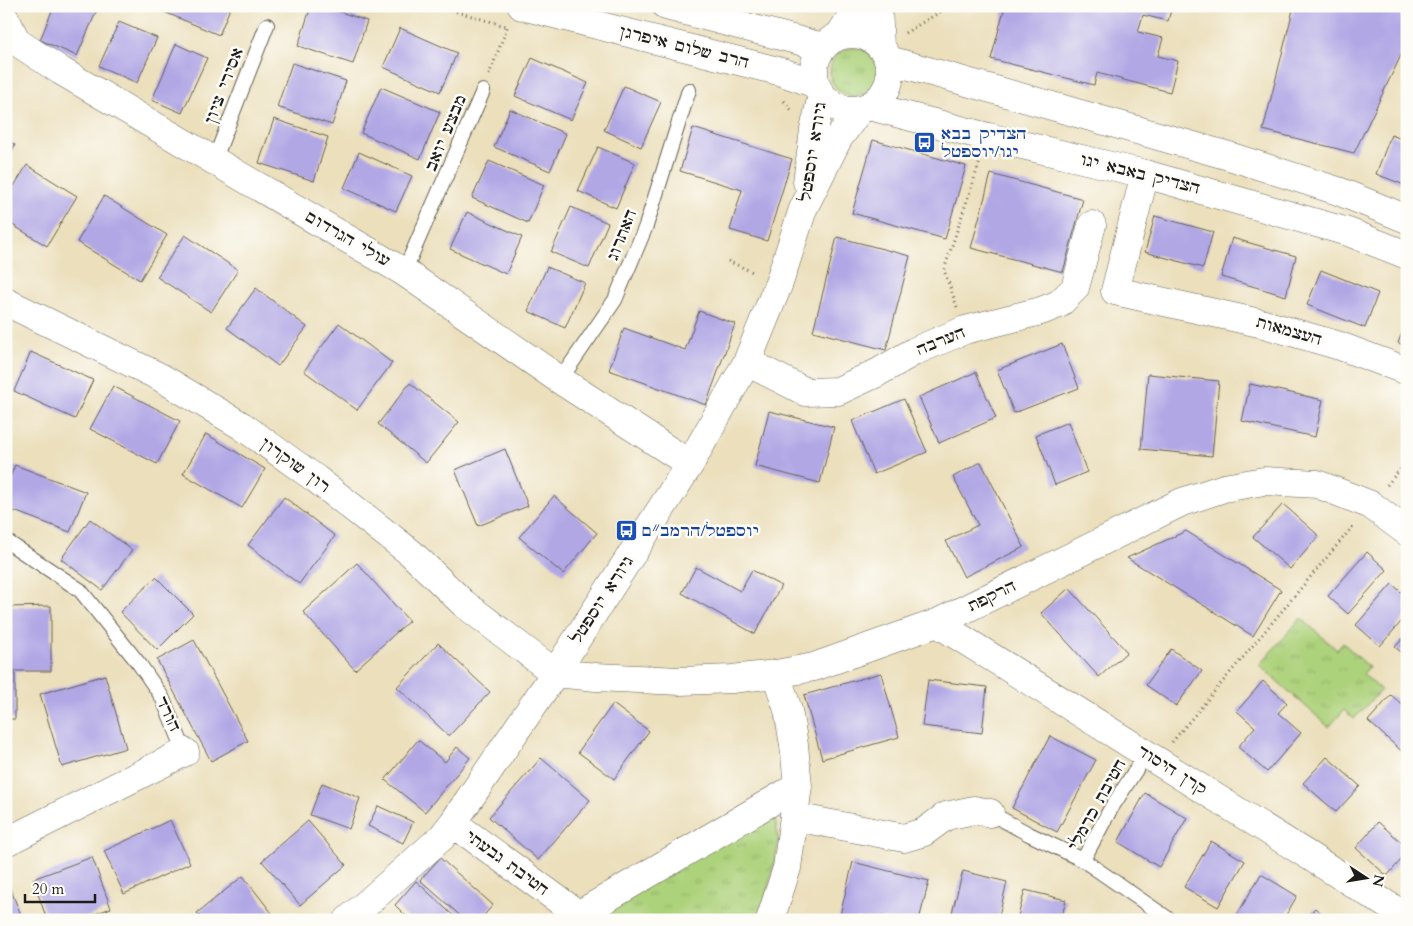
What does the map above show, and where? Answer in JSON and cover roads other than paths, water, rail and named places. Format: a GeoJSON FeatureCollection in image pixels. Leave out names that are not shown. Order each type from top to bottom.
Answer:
{"type":"FeatureCollection","features":[{"type":"Feature","properties":{"kind":"street","name":"עולי הגרדום"},"geometry":{"type":"LineString","coordinates":[[12,6],[6,18],[17,42],[214,161],[404,272],[560,380],[690,464]]}},
{"type":"Feature","properties":{"kind":"street"},"geometry":{"type":"LineString","coordinates":[[666,6],[831,41],[852,34],[863,36],[885,53],[1229,156],[1338,191],[1407,219]]}},
{"type":"Feature","properties":{"kind":"street"},"geometry":{"type":"LineString","coordinates":[[858,6],[814,66],[819,90],[830,103],[840,108],[864,108],[882,95],[888,84],[890,72],[885,53],[878,6]]}},
{"type":"Feature","properties":{"kind":"street","name":"הרב שלום איפרגן"},"geometry":{"type":"LineString","coordinates":[[516,13],[782,72],[819,90]]}},
{"type":"Feature","properties":{"kind":"street","name":"גיורא יוספטל"},"geometry":{"type":"LineString","coordinates":[[803,209],[819,90]]}},
{"type":"Feature","properties":{"kind":"street","name":"גיורא יוספטל"},"geometry":{"type":"LineString","coordinates":[[348,920],[442,836],[453,823],[555,673],[690,464],[747,362],[779,283],[803,209],[838,139],[864,108]]}},
{"type":"Feature","properties":{"kind":"street","name":"הצדיק באבא יגו"},"geometry":{"type":"LineString","coordinates":[[864,108],[1145,174],[1348,232],[1407,255]]}},
{"type":"Feature","properties":{"kind":"street","name":"העצמאות"},"geometry":{"type":"LineString","coordinates":[[1145,174],[1116,291],[1264,324],[1340,346],[1407,371]]}},
{"type":"Feature","properties":{"kind":"street","name":"הערבה"},"geometry":{"type":"LineString","coordinates":[[747,362],[806,392],[838,391],[877,373],[915,350],[966,330],[1041,311],[1059,304],[1076,288],[1092,225]]}},
{"type":"Feature","properties":{"kind":"street","name":"רון שוקרון"},"geometry":{"type":"LineString","coordinates":[[6,302],[160,377],[242,426],[316,479],[411,554],[463,603],[555,673]]}},
{"type":"Feature","properties":{"kind":"street","name":"הרקפת"},"geometry":{"type":"LineString","coordinates":[[555,673],[680,681],[732,679],[814,667],[937,623],[1182,502],[1224,488],[1264,480],[1317,484],[1371,505],[1407,532]]}},
{"type":"Feature","properties":{"kind":"street","name":"קרן היסוד"},"geometry":{"type":"LineString","coordinates":[[937,623],[1403,911]]}},
{"type":"Feature","properties":{"kind":"street"},"geometry":{"type":"LineString","coordinates":[[770,920],[787,868],[798,786],[788,710],[776,674]]}},
{"type":"Feature","properties":{"kind":"street","name":"הורד"},"geometry":{"type":"LineString","coordinates":[[6,842],[185,752]]}},
{"type":"Feature","properties":{"kind":"street"},"geometry":{"type":"LineString","coordinates":[[582,917],[798,786]]}},
{"type":"Feature","properties":{"kind":"street"},"geometry":{"type":"LineString","coordinates":[[795,817],[904,838],[924,832],[946,816],[974,810],[990,813]]}},
{"type":"Feature","properties":{"kind":"street","name":"חטיבת גבעתי"},"geometry":{"type":"LineString","coordinates":[[453,823],[582,917]]}},
{"type":"Feature","properties":{"kind":"lane","name":"אסירי ציון"},"geometry":{"type":"LineString","coordinates":[[214,161],[267,25]]}},
{"type":"Feature","properties":{"kind":"lane","name":"האתרוג"},"geometry":{"type":"LineString","coordinates":[[560,380],[614,300],[646,226],[688,90]]}},
{"type":"Feature","properties":{"kind":"lane","name":"מבצע יואב"},"geometry":{"type":"LineString","coordinates":[[404,272],[483,91]]}},
{"type":"Feature","properties":{"kind":"lane","name":"הורד"},"geometry":{"type":"LineString","coordinates":[[6,541],[80,590],[140,665],[162,697],[185,752]]}},
{"type":"Feature","properties":{"kind":"lane","name":"חטיבת כרמלי"},"geometry":{"type":"LineString","coordinates":[[1152,757],[1110,810],[1083,860],[1170,920]]}},
{"type":"Feature","properties":{"kind":"lane"},"geometry":{"type":"LineString","coordinates":[[990,813],[1083,860]]}},
{"type":"Feature","properties":{"kind":"place","name":"הצדיק בבא יגו/יוספטל"},"geometry":{"type":"Point","coordinates":[925,143]}},
{"type":"Feature","properties":{"kind":"place","name":"יוספטל/הרמב״ם"},"geometry":{"type":"Point","coordinates":[626,531]}}]}
